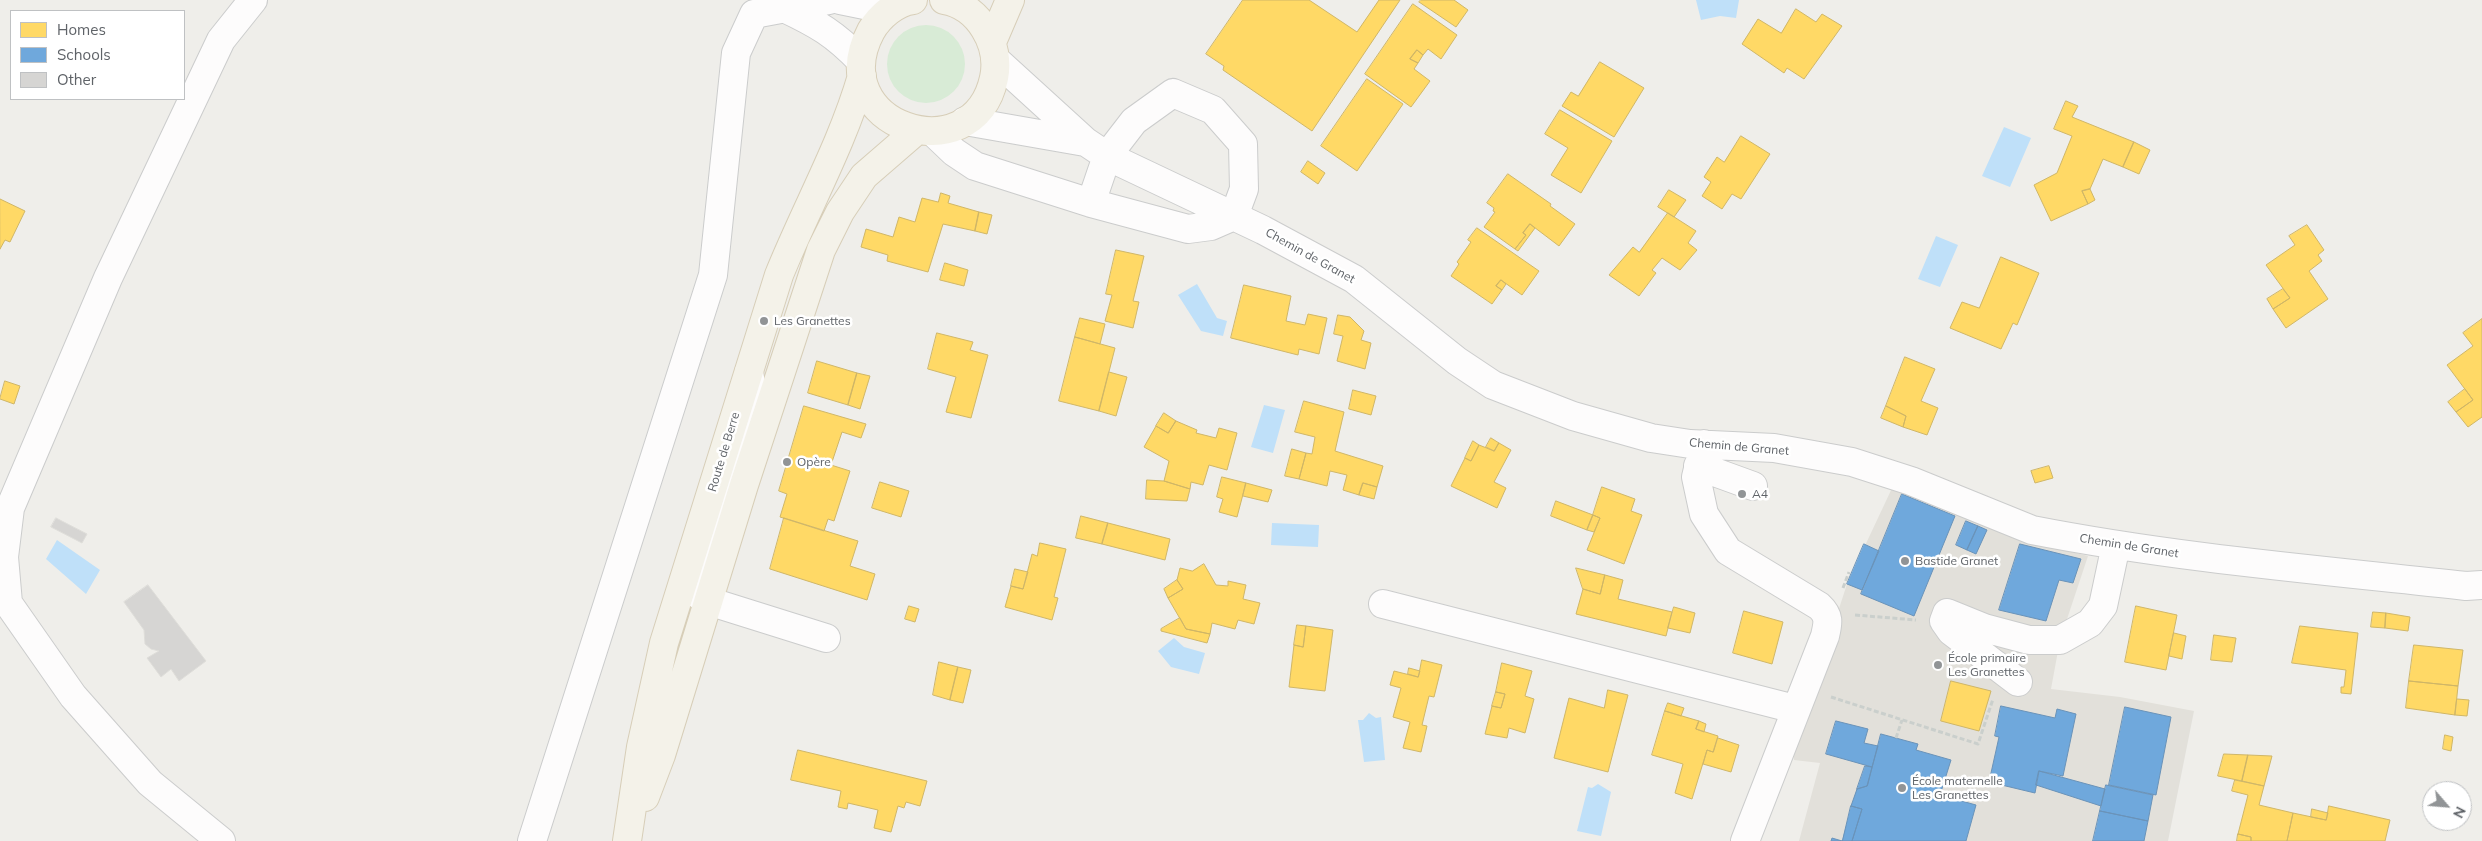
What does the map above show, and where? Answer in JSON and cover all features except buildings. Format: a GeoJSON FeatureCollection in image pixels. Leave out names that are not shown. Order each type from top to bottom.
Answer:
{"type":"FeatureCollection","features":[{"type":"Feature","properties":{"kind":"main road"},"geometry":{"type":"LineString","coordinates":[[944,0],[968,10],[982,24],[994,51]]}},
{"type":"Feature","properties":{"kind":"main road"},"geometry":{"type":"LineString","coordinates":[[862,69],[867,92],[881,112],[900,126],[924,131],[950,129],[965,121],[979,110],[989,95],[994,78],[994,51],[1010,0]]}},
{"type":"Feature","properties":{"kind":"main road","name":"Route de Berre"},"geometry":{"type":"LineString","coordinates":[[628,841],[641,747],[664,643],[779,275],[802,218],[850,119],[862,69],[866,42],[875,24],[901,5]]}},
{"type":"Feature","properties":{"kind":"main road","name":"Route de Berre"},"geometry":{"type":"LineString","coordinates":[[628,841],[661,755],[791,336],[821,250],[840,212],[864,176],[924,131]]}},
{"type":"Feature","properties":{"kind":"street"},"geometry":{"type":"LineString","coordinates":[[221,841],[150,783],[74,696],[8,603],[4,557],[10,508],[108,278],[221,40],[253,0]]}},
{"type":"Feature","properties":{"kind":"street"},"geometry":{"type":"LineString","coordinates":[[532,841],[713,275],[736,53],[767,7],[830,0]]}},
{"type":"Feature","properties":{"kind":"street"},"geometry":{"type":"LineString","coordinates":[[840,0],[901,5]]}},
{"type":"Feature","properties":{"kind":"street"},"geometry":{"type":"LineString","coordinates":[[767,7],[821,25],[840,39],[862,69]]}},
{"type":"Feature","properties":{"kind":"street","name":"Chemin de Granet"},"geometry":{"type":"LineString","coordinates":[[994,51],[1096,149]]}},
{"type":"Feature","properties":{"kind":"street"},"geometry":{"type":"LineString","coordinates":[[924,131],[976,166],[1091,203],[1188,229],[1211,226],[1234,216],[1244,189],[1243,144],[1213,110],[1173,93],[1096,149],[1091,203]]}},
{"type":"Feature","properties":{"kind":"street","name":"Chemin de Granet"},"geometry":{"type":"LineString","coordinates":[[965,121],[1096,149],[1318,258],[1354,279],[1457,361],[1493,384],[1573,416],[1651,438],[1701,455],[1774,448],[1852,462],[1911,481],[2032,530],[2155,551],[2456,585],[2482,585]]}},
{"type":"Feature","properties":{"kind":"street"},"geometry":{"type":"LineString","coordinates":[[749,372],[754,402],[698,584],[699,595],[708,601],[826,638]]}},
{"type":"Feature","properties":{"kind":"street"},"geometry":{"type":"LineString","coordinates":[[1745,841],[1825,636],[1829,621],[1826,612],[1728,550],[1704,514],[1696,478],[1701,455],[1753,486]]}},
{"type":"Feature","properties":{"kind":"street"},"geometry":{"type":"LineString","coordinates":[[2018,682],[1951,631],[1944,621],[1947,613],[1984,628],[2029,640],[2060,640],[2090,623],[2103,606],[2116,544]]}},
{"type":"Feature","properties":{"kind":"street"},"geometry":{"type":"LineString","coordinates":[[1383,604],[1795,709]]}},
{"type":"Feature","properties":{"kind":"path"},"geometry":{"type":"LineString","coordinates":[[1844,585],[1849,572]]}},
{"type":"Feature","properties":{"kind":"path"},"geometry":{"type":"LineString","coordinates":[[1851,614],[1903,619]]}},
{"type":"Feature","properties":{"kind":"path"},"geometry":{"type":"LineString","coordinates":[[1827,696],[1978,744],[1993,699]]}},
{"type":"Feature","properties":{"kind":"path"},"geometry":{"type":"LineString","coordinates":[[1896,738],[1902,720]]}},
{"type":"Feature","properties":{"kind":"shaded area","name":"École primaire Les Granettes"},"geometry":{"type":"Polygon","coordinates":[[[1893,486],[2024,540],[2088,556],[2060,640],[2051,689],[2120,697],[2194,711],[2168,841],[1799,841],[1820,763],[1794,760],[1793,750],[1847,584],[1893,486]]]}},
{"type":"Feature","properties":{"kind":"green space"},"geometry":{"type":"Polygon","coordinates":[[[926,25],[941,28],[954,36],[962,49],[965,64],[962,79],[954,92],[941,100],[926,103],[911,100],[898,92],[890,79],[887,64],[890,49],[898,36],[911,28],[926,25]]]}},
{"type":"Feature","properties":{"kind":"water"},"geometry":{"type":"Polygon","coordinates":[[[1696,0],[1739,0],[1736,18],[1720,16],[1701,20],[1696,0]]]}},
{"type":"Feature","properties":{"kind":"water"},"geometry":{"type":"Polygon","coordinates":[[[2004,127],[2031,138],[2010,187],[1982,176],[2004,127]]]}},
{"type":"Feature","properties":{"kind":"water"},"geometry":{"type":"Polygon","coordinates":[[[1936,236],[1958,245],[1940,287],[1918,279],[1936,236]]]}},
{"type":"Feature","properties":{"kind":"water"},"geometry":{"type":"Polygon","coordinates":[[[1197,284],[1217,318],[1227,321],[1223,336],[1201,331],[1178,295],[1197,284]]]}},
{"type":"Feature","properties":{"kind":"water"},"geometry":{"type":"Polygon","coordinates":[[[1264,405],[1285,410],[1273,453],[1251,447],[1264,405]]]}},
{"type":"Feature","properties":{"kind":"water"},"geometry":{"type":"Polygon","coordinates":[[[1272,523],[1319,525],[1318,547],[1271,545],[1272,523]]]}},
{"type":"Feature","properties":{"kind":"water"},"geometry":{"type":"Polygon","coordinates":[[[57,540],[100,570],[86,594],[46,559],[57,540]]]}},
{"type":"Feature","properties":{"kind":"water"},"geometry":{"type":"Polygon","coordinates":[[[1174,638],[1184,647],[1205,653],[1199,674],[1171,667],[1158,651],[1174,638]]]}},
{"type":"Feature","properties":{"kind":"water"},"geometry":{"type":"Polygon","coordinates":[[[1369,713],[1376,718],[1381,717],[1385,760],[1364,762],[1358,720],[1363,720],[1369,713]]]}},
{"type":"Feature","properties":{"kind":"water"},"geometry":{"type":"Polygon","coordinates":[[[1598,784],[1611,792],[1601,836],[1577,831],[1588,787],[1592,788],[1598,784]]]}},
{"type":"Feature","properties":{"kind":"place","name":"Les Granettes"},"geometry":{"type":"Point","coordinates":[764,321]}},
{"type":"Feature","properties":{"kind":"place","name":"Opère"},"geometry":{"type":"Point","coordinates":[787,462]}},
{"type":"Feature","properties":{"kind":"place","name":"A4"},"geometry":{"type":"Point","coordinates":[1742,494]}},
{"type":"Feature","properties":{"kind":"place","name":"Bastide Granet"},"geometry":{"type":"Point","coordinates":[1905,561]}},
{"type":"Feature","properties":{"kind":"place","name":"École primaire Les Granettes"},"geometry":{"type":"Point","coordinates":[1938,665]}},
{"type":"Feature","properties":{"kind":"place","name":"École maternelle Les Granettes"},"geometry":{"type":"Point","coordinates":[1902,788]}}]}
